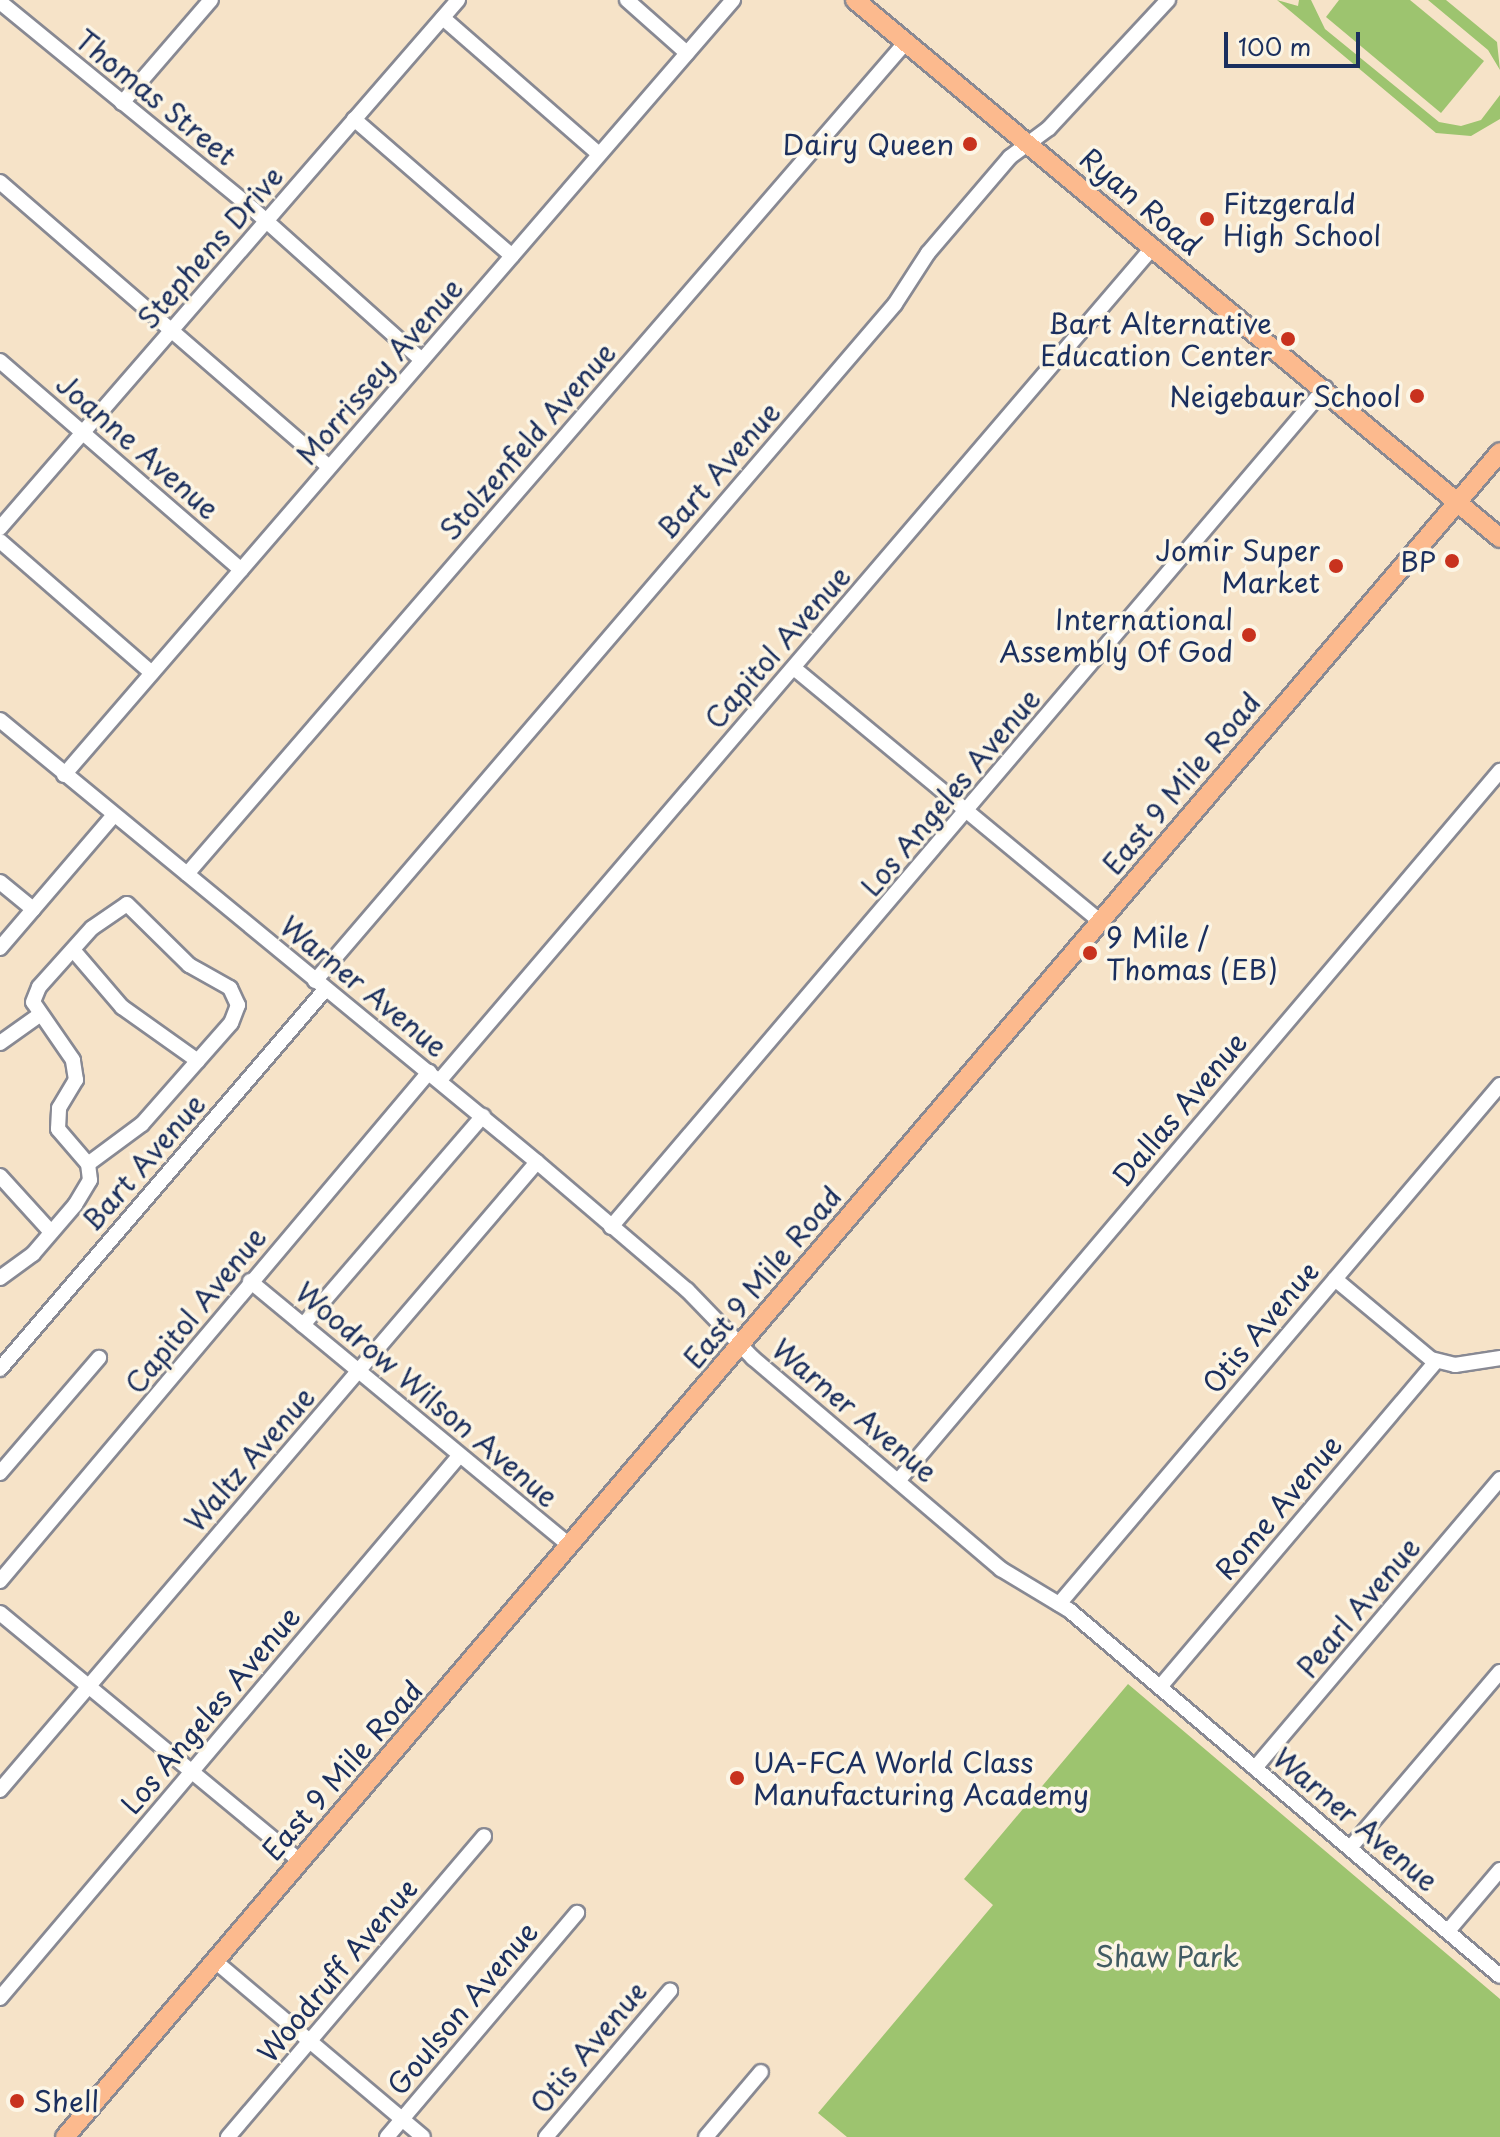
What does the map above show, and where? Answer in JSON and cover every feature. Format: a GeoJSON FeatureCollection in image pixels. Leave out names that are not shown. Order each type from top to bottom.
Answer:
{"type":"FeatureCollection","features":[{"type":"Feature","properties":{"kind":"main road","name":"Ryan Road"},"geometry":{"type":"LineString","coordinates":[[855,0],[1325,388],[1500,538]]}},
{"type":"Feature","properties":{"kind":"main road","name":"East 9 Mile Road"},"geometry":{"type":"LineString","coordinates":[[65,2137],[1500,452]]}},
{"type":"Feature","properties":{"kind":"street"},"geometry":{"type":"LineString","coordinates":[[122,103],[211,0]]}},
{"type":"Feature","properties":{"kind":"street","name":"Stephens Drive"},"geometry":{"type":"LineString","coordinates":[[0,528],[458,0]]}},
{"type":"Feature","properties":{"kind":"street"},"geometry":{"type":"LineString","coordinates":[[627,0],[687,53]]}},
{"type":"Feature","properties":{"kind":"street","name":"Morrissey Avenue"},"geometry":{"type":"LineString","coordinates":[[64,775],[733,0]]}},
{"type":"Feature","properties":{"kind":"street","name":"Bart Avenue"},"geometry":{"type":"LineString","coordinates":[[0,1369],[895,304],[944,234],[1010,157],[1049,128],[1168,0]]}},
{"type":"Feature","properties":{"kind":"street","name":"Thomas Street"},"geometry":{"type":"LineString","coordinates":[[0,2],[267,221],[422,360]]}},
{"type":"Feature","properties":{"kind":"street"},"geometry":{"type":"LineString","coordinates":[[443,18],[599,154]]}},
{"type":"Feature","properties":{"kind":"street","name":"Stolzenfeld Avenue"},"geometry":{"type":"LineString","coordinates":[[187,874],[906,42]]}},
{"type":"Feature","properties":{"kind":"street"},"geometry":{"type":"LineString","coordinates":[[354,119],[512,256]]}},
{"type":"Feature","properties":{"kind":"street"},"geometry":{"type":"LineString","coordinates":[[0,182],[329,467]]}},
{"type":"Feature","properties":{"kind":"street","name":"Capitol Avenue"},"geometry":{"type":"LineString","coordinates":[[0,1581],[250,1281],[794,668],[1153,247]]}},
{"type":"Feature","properties":{"kind":"street","name":"Joanne Avenue"},"geometry":{"type":"LineString","coordinates":[[0,361],[241,570]]}},
{"type":"Feature","properties":{"kind":"street","name":"Los Angeles Avenue"},"geometry":{"type":"LineString","coordinates":[[611,1227],[1325,388]]}},
{"type":"Feature","properties":{"kind":"street"},"geometry":{"type":"LineString","coordinates":[[0,541],[152,673]]}},
{"type":"Feature","properties":{"kind":"street"},"geometry":{"type":"LineString","coordinates":[[794,668],[1100,921]]}},
{"type":"Feature","properties":{"kind":"street","name":"Warner Avenue"},"geometry":{"type":"LineString","coordinates":[[0,720],[113,816],[483,1116],[695,1298],[741,1346],[1001,1569],[1059,1604],[1500,1976]]}},
{"type":"Feature","properties":{"kind":"street","name":"Dallas Avenue"},"geometry":{"type":"LineString","coordinates":[[898,1481],[1500,771]]}},
{"type":"Feature","properties":{"kind":"street"},"geometry":{"type":"LineString","coordinates":[[0,948],[113,816]]}},
{"type":"Feature","properties":{"kind":"street"},"geometry":{"type":"LineString","coordinates":[[0,882],[33,909]]}},
{"type":"Feature","properties":{"kind":"street"},"geometry":{"type":"LineString","coordinates":[[2,1278],[51,1232],[87,1190],[88,1164],[58,1129],[59,1108],[76,1080],[73,1060],[38,1016],[35,995],[107,913],[127,904],[189,965],[237,995],[231,1023],[198,1061],[142,1124],[88,1164]]}},
{"type":"Feature","properties":{"kind":"street"},"geometry":{"type":"LineString","coordinates":[[74,951],[122,1007],[198,1061]]}},
{"type":"Feature","properties":{"kind":"street"},"geometry":{"type":"LineString","coordinates":[[0,1043],[38,1016]]}},
{"type":"Feature","properties":{"kind":"street","name":"Otis Avenue"},"geometry":{"type":"LineString","coordinates":[[1059,1604],[1500,1085]]}},
{"type":"Feature","properties":{"kind":"street"},"geometry":{"type":"LineString","coordinates":[[303,1325],[483,1116]]}},
{"type":"Feature","properties":{"kind":"street","name":"Waltz Avenue"},"geometry":{"type":"LineString","coordinates":[[0,1790],[537,1162]]}},
{"type":"Feature","properties":{"kind":"street"},"geometry":{"type":"LineString","coordinates":[[0,1176],[51,1232]]}},
{"type":"Feature","properties":{"kind":"street"},"geometry":{"type":"LineString","coordinates":[[1335,1279],[1436,1361],[1455,1365],[1500,1358]]}},
{"type":"Feature","properties":{"kind":"street","name":"Woodrow Wilson Avenue"},"geometry":{"type":"LineString","coordinates":[[250,1281],[570,1546]]}},
{"type":"Feature","properties":{"kind":"street"},"geometry":{"type":"LineString","coordinates":[[0,1473],[99,1358]]}},
{"type":"Feature","properties":{"kind":"street","name":"Rome Avenue"},"geometry":{"type":"LineString","coordinates":[[1160,1687],[1436,1361]]}},
{"type":"Feature","properties":{"kind":"street","name":"Los Angeles Avenue"},"geometry":{"type":"LineString","coordinates":[[0,1998],[459,1456]]}},
{"type":"Feature","properties":{"kind":"street","name":"Pearl Avenue"},"geometry":{"type":"LineString","coordinates":[[1255,1768],[1500,1479]]}},
{"type":"Feature","properties":{"kind":"street"},"geometry":{"type":"LineString","coordinates":[[0,1613],[300,1861]]}},
{"type":"Feature","properties":{"kind":"street"},"geometry":{"type":"LineString","coordinates":[[1350,1848],[1500,1672]]}},
{"type":"Feature","properties":{"kind":"street","name":"Woodruff Avenue"},"geometry":{"type":"LineString","coordinates":[[228,2137],[484,1836]]}},
{"type":"Feature","properties":{"kind":"street"},"geometry":{"type":"LineString","coordinates":[[1448,1931],[1500,1870]]}},
{"type":"Feature","properties":{"kind":"street","name":"Goulson Avenue"},"geometry":{"type":"LineString","coordinates":[[387,2137],[577,1913]]}},
{"type":"Feature","properties":{"kind":"street"},"geometry":{"type":"LineString","coordinates":[[215,1961],[423,2137]]}},
{"type":"Feature","properties":{"kind":"street","name":"Otis Avenue"},"geometry":{"type":"LineString","coordinates":[[546,2137],[670,1991]]}},
{"type":"Feature","properties":{"kind":"street"},"geometry":{"type":"LineString","coordinates":[[706,2137],[761,2072]]}},
{"type":"Feature","properties":{"kind":"green space"},"geometry":{"type":"Polygon","coordinates":[[[1277,0],[1298,6],[1299,0],[1311,0],[1325,29],[1439,122],[1461,126],[1481,120],[1500,95],[1500,119],[1471,136],[1436,133],[1277,0]]]}},
{"type":"Feature","properties":{"kind":"green space"},"geometry":{"type":"Polygon","coordinates":[[[1339,0],[1410,0],[1484,61],[1441,113],[1326,17],[1339,0]]]}},
{"type":"Feature","properties":{"kind":"green space"},"geometry":{"type":"Polygon","coordinates":[[[1428,0],[1446,0],[1497,42],[1500,70],[1488,50],[1428,0]]]}},
{"type":"Feature","properties":{"kind":"green space","name":"Shaw Park"},"geometry":{"type":"Polygon","coordinates":[[[1128,1684],[1500,1999],[1500,2137],[847,2137],[818,2113],[993,1905],[964,1879],[1128,1684]]]}},
{"type":"Feature","properties":{"kind":"place","name":"Dairy Queen"},"geometry":{"type":"Point","coordinates":[970,144]}},
{"type":"Feature","properties":{"kind":"place","name":"Fitzgerald High School"},"geometry":{"type":"Point","coordinates":[1207,219]}},
{"type":"Feature","properties":{"kind":"place","name":"Bart Alternative Education Center"},"geometry":{"type":"Point","coordinates":[1288,339]}},
{"type":"Feature","properties":{"kind":"place","name":"Neigebaur School"},"geometry":{"type":"Point","coordinates":[1417,396]}},
{"type":"Feature","properties":{"kind":"place","name":"BP"},"geometry":{"type":"Point","coordinates":[1452,561]}},
{"type":"Feature","properties":{"kind":"place","name":"Jomir Super Market"},"geometry":{"type":"Point","coordinates":[1336,566]}},
{"type":"Feature","properties":{"kind":"place","name":"International Assembly Of God"},"geometry":{"type":"Point","coordinates":[1249,635]}},
{"type":"Feature","properties":{"kind":"place","name":"9 Mile / Thomas (EB)"},"geometry":{"type":"Point","coordinates":[1090,953]}},
{"type":"Feature","properties":{"kind":"place","name":"UA-FCA World Class Manufacturing Academy"},"geometry":{"type":"Point","coordinates":[737,1778]}},
{"type":"Feature","properties":{"kind":"place","name":"Shell"},"geometry":{"type":"Point","coordinates":[17,2101]}}]}
